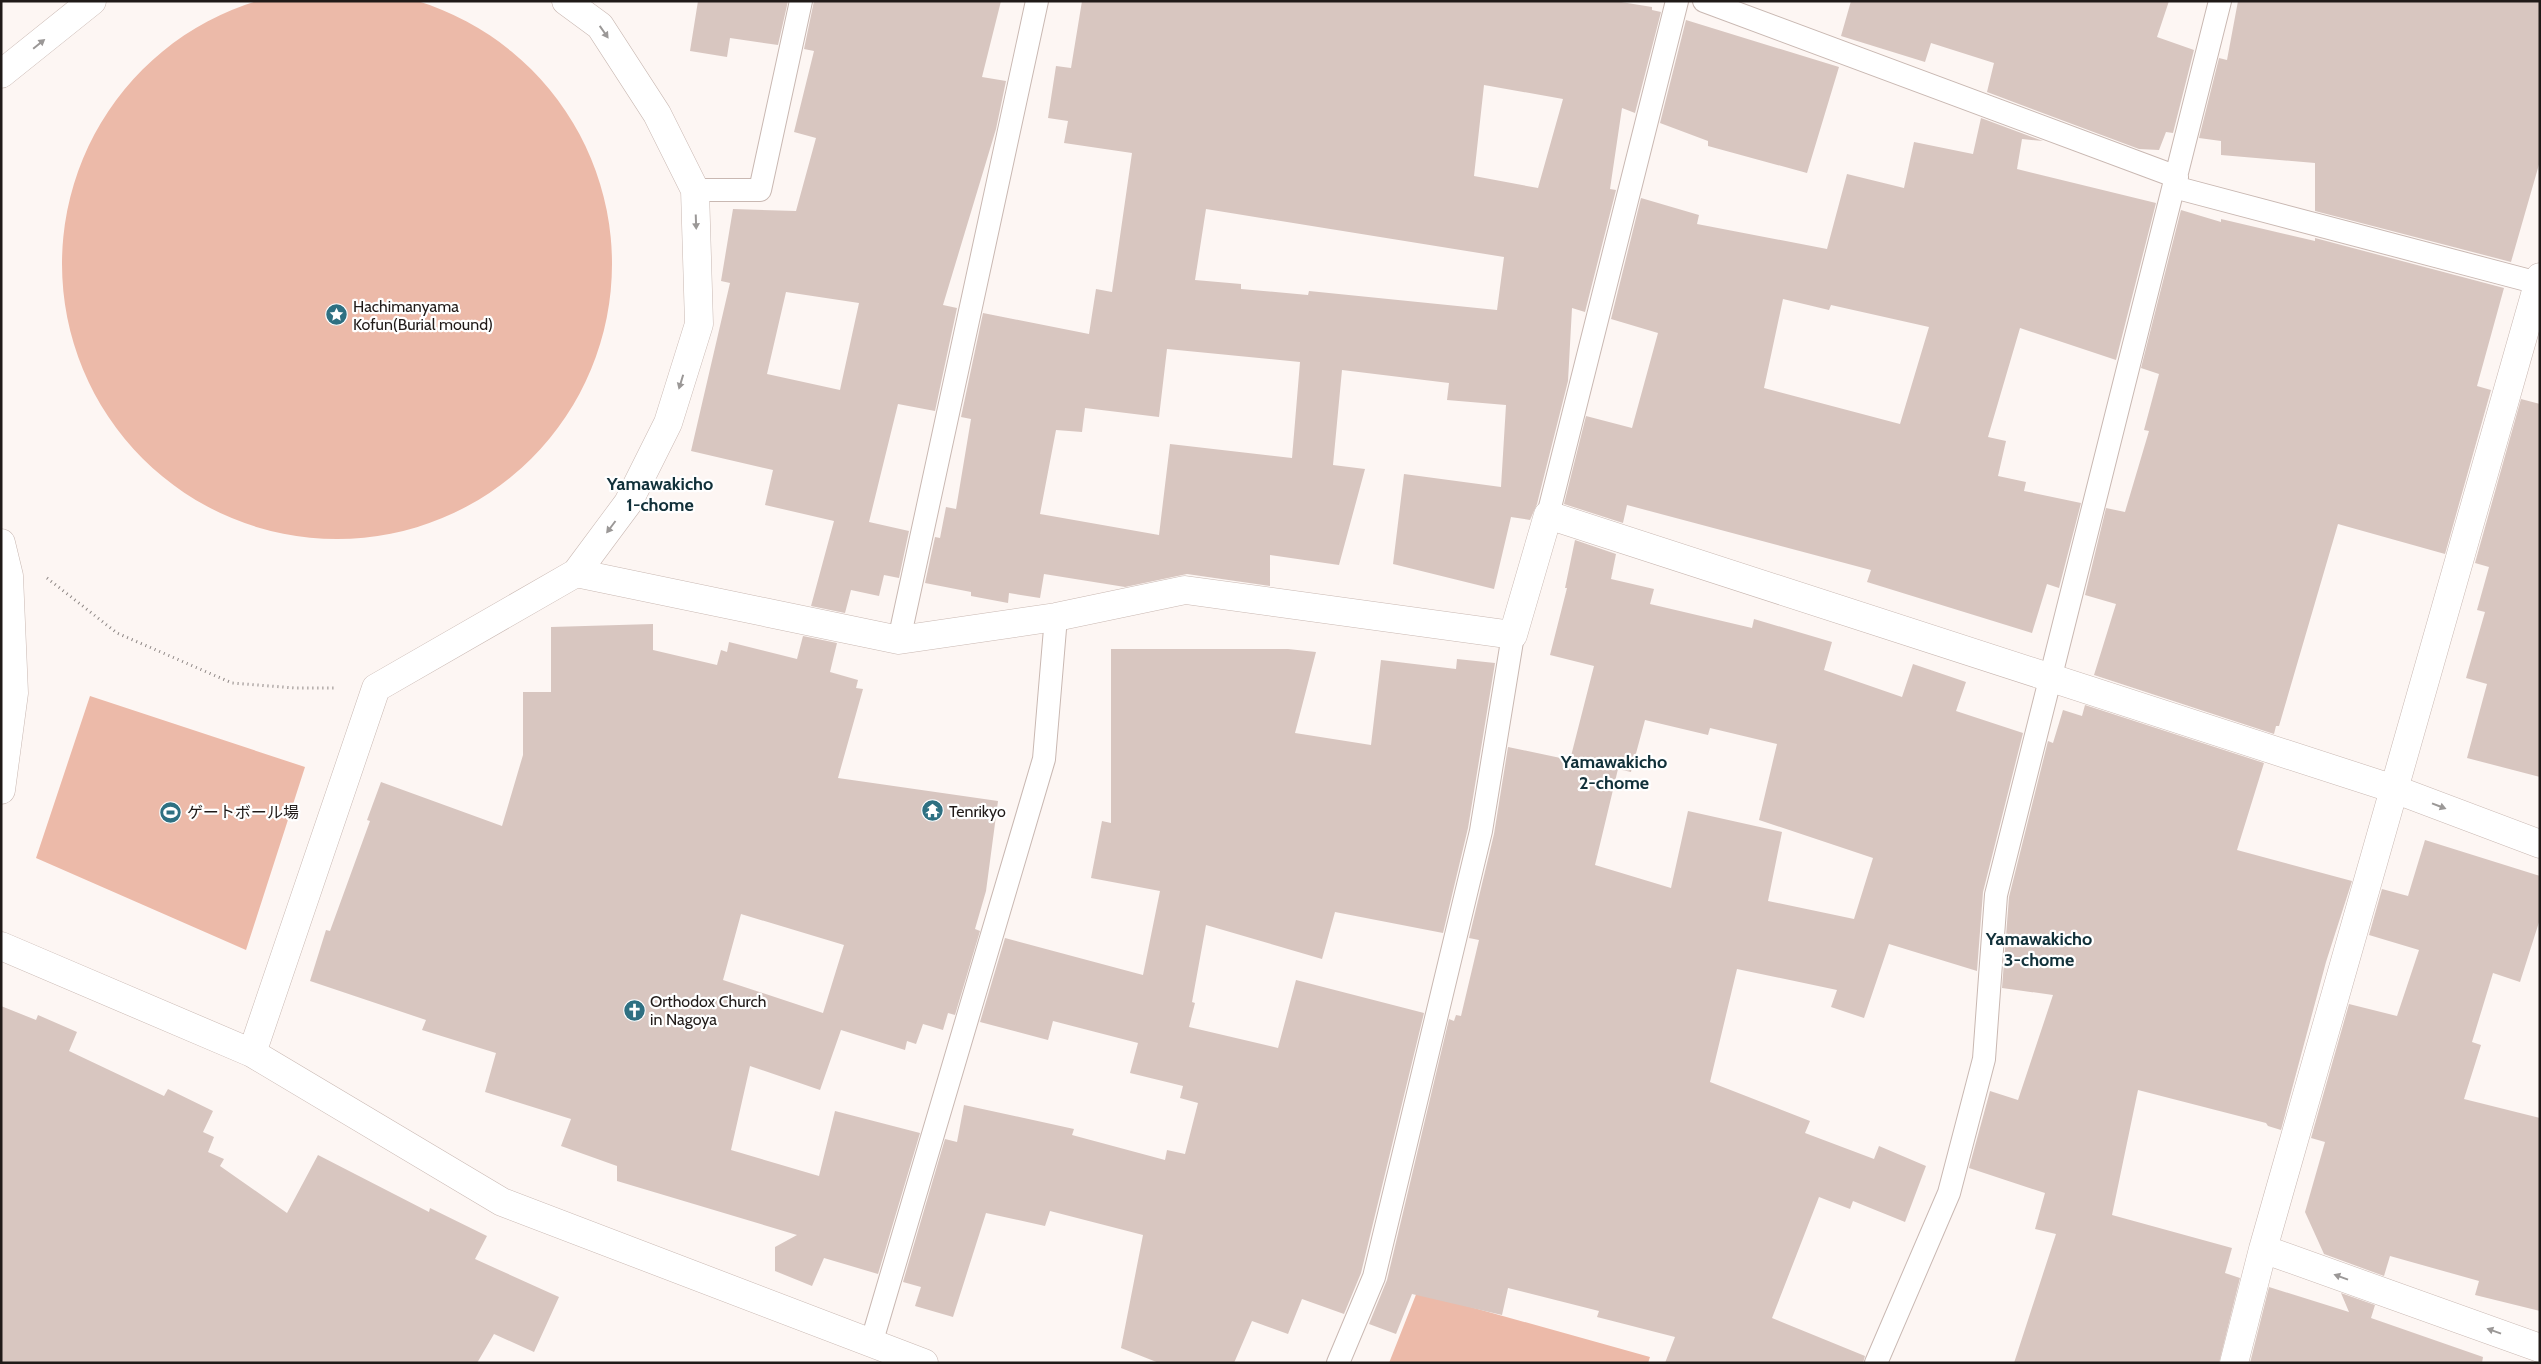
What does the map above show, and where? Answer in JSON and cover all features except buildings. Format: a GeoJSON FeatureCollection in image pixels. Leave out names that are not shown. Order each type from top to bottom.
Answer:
{"type":"FeatureCollection","features":[{"type":"Feature","properties":{"kind":"street"},"geometry":{"type":"LineString","coordinates":[[1,74],[92,1]]}},
{"type":"Feature","properties":{"kind":"street"},"geometry":{"type":"LineString","coordinates":[[252,1052],[376,688],[576,573],[628,503],[668,423],[699,324],[695,190],[656,114],[600,26],[566,1]]}},
{"type":"Feature","properties":{"kind":"street"},"geometry":{"type":"LineString","coordinates":[[2234,1363],[2263,1249],[2539,280]]}},
{"type":"Feature","properties":{"kind":"street"},"geometry":{"type":"LineString","coordinates":[[576,573],[899,640],[1056,617],[1185,590],[1513,635],[1548,515],[2051,680],[2394,789],[2540,844]]}},
{"type":"Feature","properties":{"kind":"street"},"geometry":{"type":"LineString","coordinates":[[1,543],[9,576],[14,693],[1,790]]}},
{"type":"Feature","properties":{"kind":"street"},"geometry":{"type":"LineString","coordinates":[[1,946],[252,1052],[502,1202],[868,1353],[924,1363]]}},
{"type":"Feature","properties":{"kind":"street"},"geometry":{"type":"LineString","coordinates":[[2263,1249],[2540,1348]]}},
{"type":"Feature","properties":{"kind":"lane"},"geometry":{"type":"LineString","coordinates":[[695,190],[760,190],[801,1]]}},
{"type":"Feature","properties":{"kind":"lane"},"geometry":{"type":"LineString","coordinates":[[899,640],[1037,1]]}},
{"type":"Feature","properties":{"kind":"lane"},"geometry":{"type":"LineString","coordinates":[[1548,515],[1677,1]]}},
{"type":"Feature","properties":{"kind":"lane"},"geometry":{"type":"LineString","coordinates":[[1704,1],[2176,182],[2539,280]]}},
{"type":"Feature","properties":{"kind":"lane"},"geometry":{"type":"LineString","coordinates":[[1876,1363],[1949,1192],[1984,1059],[1996,895],[2220,1]]}},
{"type":"Feature","properties":{"kind":"lane"},"geometry":{"type":"LineString","coordinates":[[868,1353],[1044,759],[1056,617]]}},
{"type":"Feature","properties":{"kind":"lane"},"geometry":{"type":"LineString","coordinates":[[1338,1363],[1374,1277],[1382,1248],[1482,831],[1513,635]]}},
{"type":"Feature","properties":{"kind":"path"},"geometry":{"type":"LineString","coordinates":[[43,575],[117,633],[232,683],[294,688],[376,688]]}},
{"type":"Feature","properties":{"kind":"shaded area","name":"Hachimanyama Kofun(Burial mound)"},"geometry":{"type":"Polygon","coordinates":[[[337,-11],[391,-5],[417,1],[442,10],[490,36],[531,70],[565,111],[591,159],[600,184],[606,210],[612,264],[606,318],[600,344],[591,369],[565,417],[531,458],[490,492],[442,518],[417,527],[391,533],[337,539],[283,533],[257,527],[232,518],[184,492],[143,458],[109,417],[83,369],[74,344],[68,318],[62,264],[68,210],[74,184],[83,159],[109,111],[143,70],[184,36],[232,10],[257,1],[283,-5],[337,-11]]]}},
{"type":"Feature","properties":{"kind":"shaded area","name":"ゲートボール場"},"geometry":{"type":"Polygon","coordinates":[[[90,696],[305,767],[246,950],[36,858],[90,696]]]}},
{"type":"Feature","properties":{"kind":"shaded area"},"geometry":{"type":"Polygon","coordinates":[[[1417,1292],[1650,1357],[1648,1363],[1389,1363],[1417,1292]]]}},
{"type":"Feature","properties":{"kind":"place","name":"Hachimanyama Kofun(Burial mound)"},"geometry":{"type":"Point","coordinates":[337,315]}},
{"type":"Feature","properties":{"kind":"place","name":"Tenrikyo"},"geometry":{"type":"Point","coordinates":[933,811]}},
{"type":"Feature","properties":{"kind":"place","name":"ゲートボール場"},"geometry":{"type":"Point","coordinates":[171,812]}},
{"type":"Feature","properties":{"kind":"place","name":"Orthodox Church in Nagoya"},"geometry":{"type":"Point","coordinates":[634,1010]}},
{"type":"Feature","properties":{"kind":"district","name":"Yamawakicho 1-chome"},"geometry":{"type":"Point","coordinates":[660,494]}},
{"type":"Feature","properties":{"kind":"district","name":"Yamawakicho 2-chome"},"geometry":{"type":"Point","coordinates":[1614,772]}},
{"type":"Feature","properties":{"kind":"district","name":"Yamawakicho 3-chome"},"geometry":{"type":"Point","coordinates":[2039,950]}}]}
